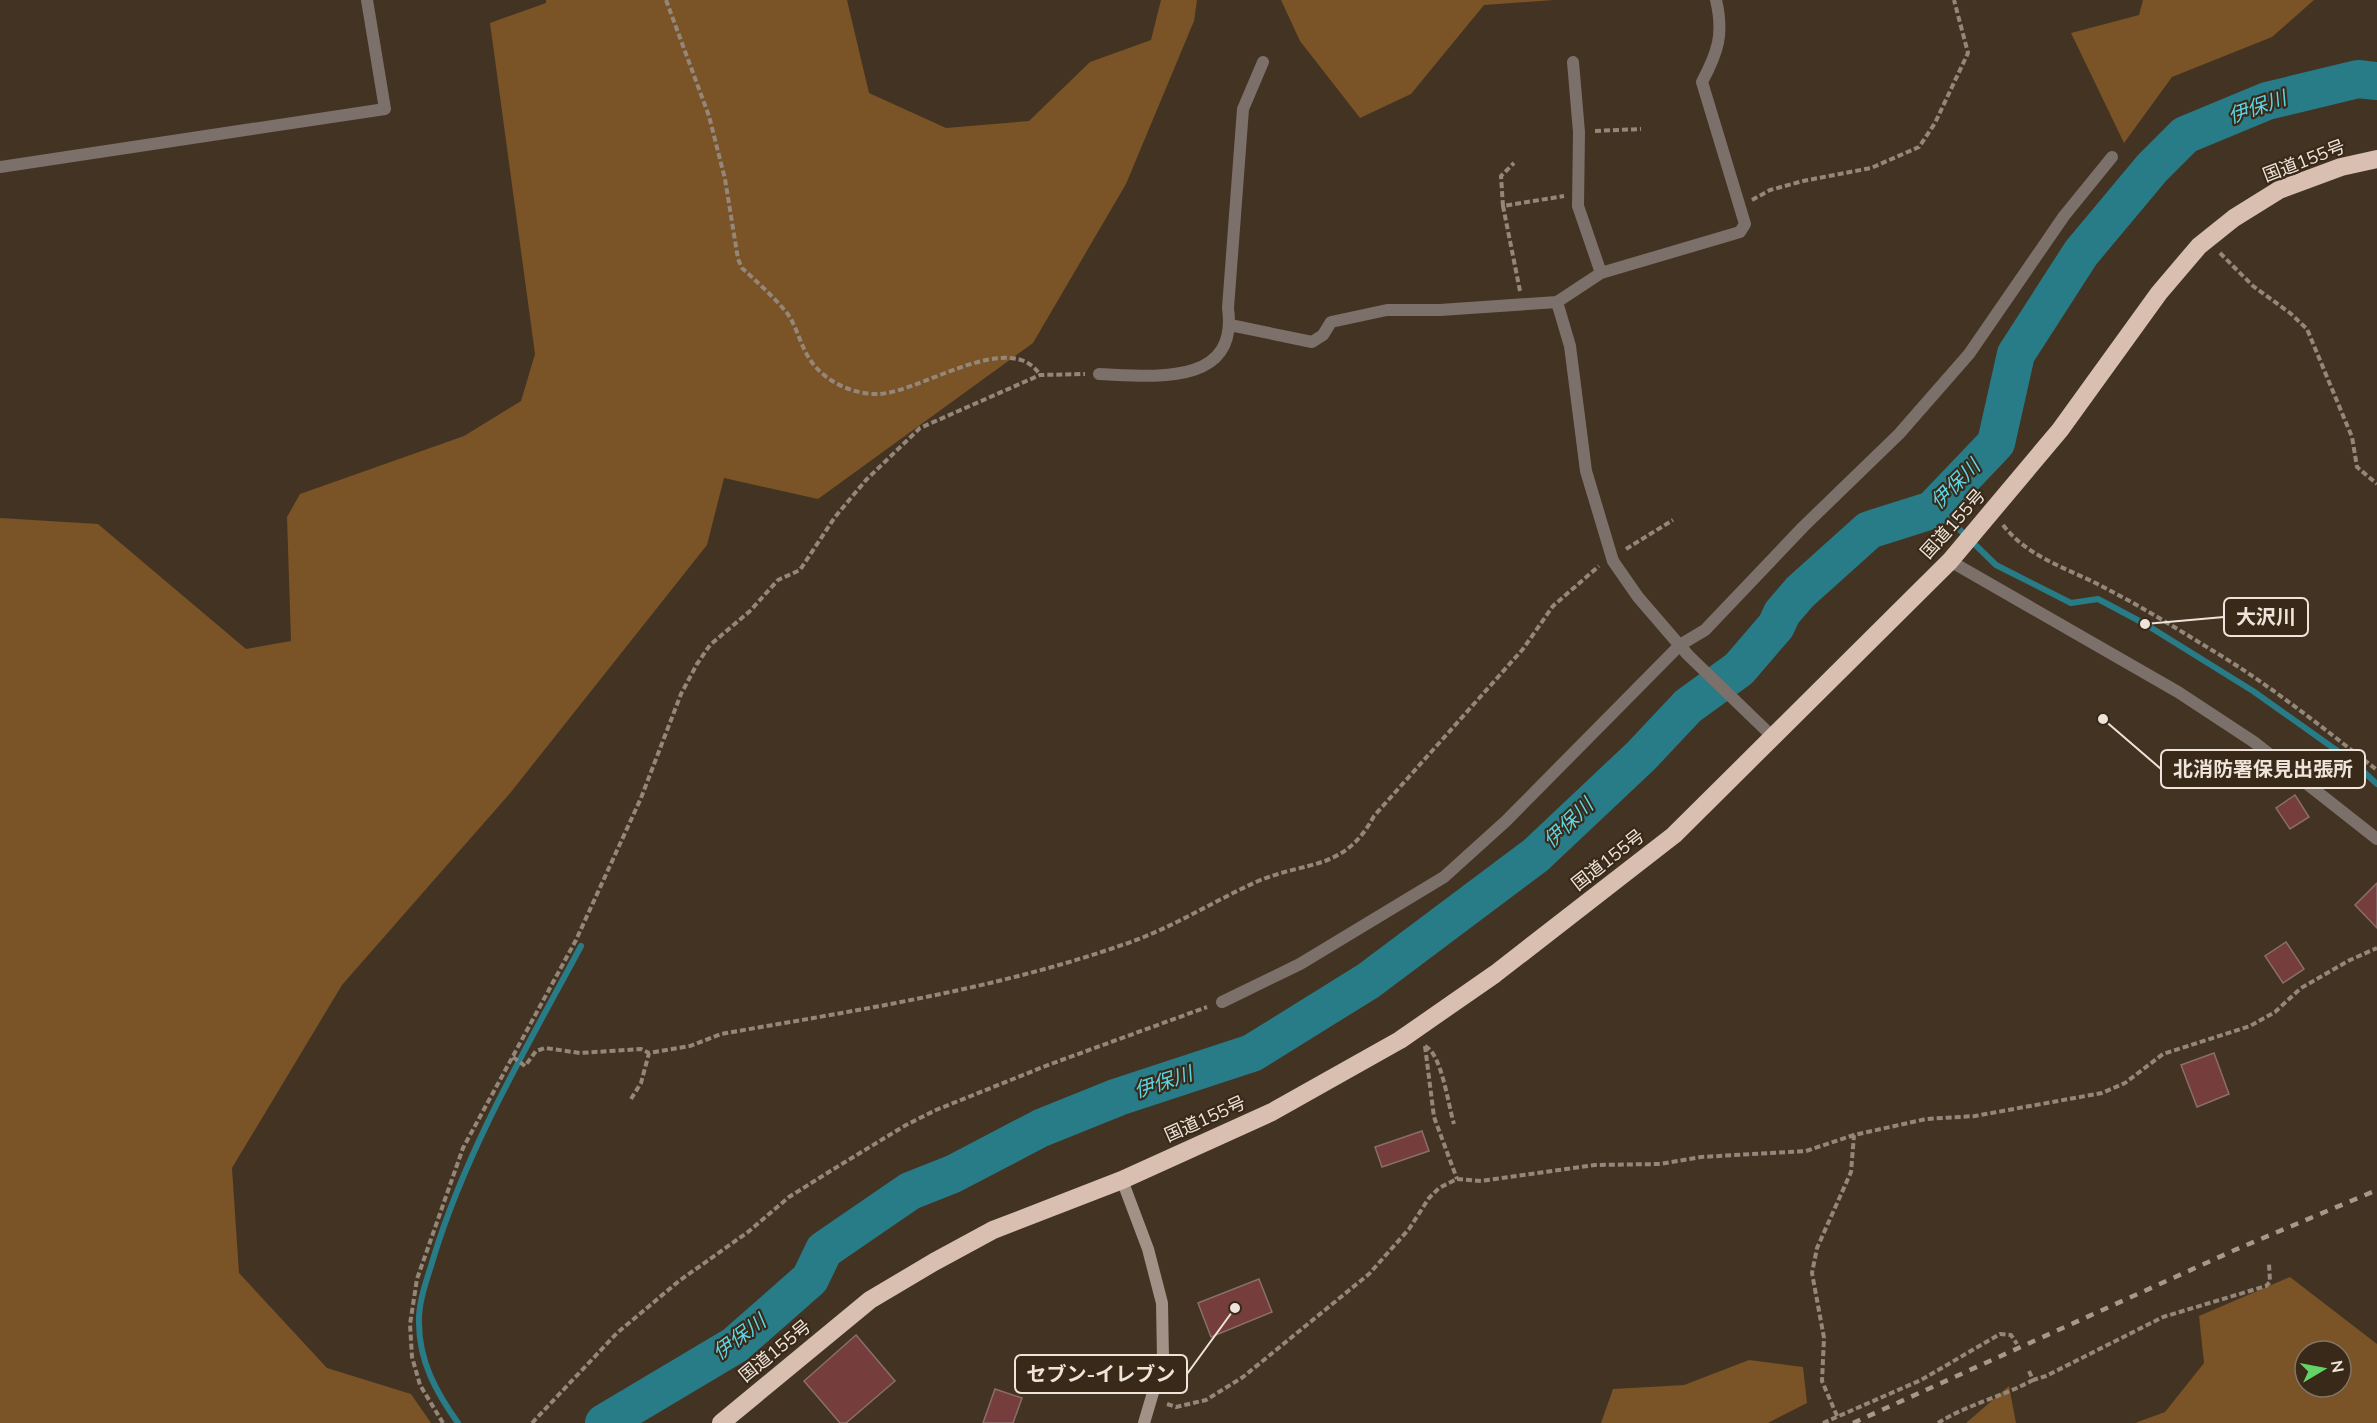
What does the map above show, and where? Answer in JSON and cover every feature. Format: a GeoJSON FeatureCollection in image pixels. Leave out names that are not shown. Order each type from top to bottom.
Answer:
{"type":"FeatureCollection","features":[{"type":"Feature","properties":{"kind":"highway","name":"国道155号"},"geometry":{"type":"LineString","coordinates":[[721,1423],[870,1300],[888,1289],[993,1230],[1122,1180],[1272,1112],[1414,1030],[1495,974],[1674,835],[1950,561],[2060,430],[2159,292],[2206,240],[2234,218],[2279,190],[2341,167],[2377,159]]}},
{"type":"Feature","properties":{"kind":"street"},"geometry":{"type":"LineString","coordinates":[[0,168],[385,109],[367,0]]}},
{"type":"Feature","properties":{"kind":"street"},"geometry":{"type":"LineString","coordinates":[[1230,325],[1312,342],[1323,335],[1332,322],[1387,310],[1440,310],[1557,302],[1601,273],[1740,232],[1745,224],[1738,208],[1702,82],[1716,57],[1719,42],[1720,29],[1716,0]]}},
{"type":"Feature","properties":{"kind":"street"},"geometry":{"type":"LineString","coordinates":[[1099,374],[1166,376],[1195,370],[1209,363],[1222,347],[1230,325],[1228,308],[1243,109],[1263,62]]}},
{"type":"Feature","properties":{"kind":"street"},"geometry":{"type":"LineString","coordinates":[[1573,62],[1579,132],[1578,206],[1601,273]]}},
{"type":"Feature","properties":{"kind":"street"},"geometry":{"type":"LineString","coordinates":[[1222,1002],[1300,964],[1444,877],[1506,821],[1705,630],[1803,527],[1899,434],[1969,354],[2064,216],[2112,157]]}},
{"type":"Feature","properties":{"kind":"street"},"geometry":{"type":"LineString","coordinates":[[1557,302],[1570,346],[1586,471],[1612,558],[1638,597],[1684,650],[1774,738]]}},
{"type":"Feature","properties":{"kind":"street"},"geometry":{"type":"LineString","coordinates":[[1950,561],[2178,692],[2254,742],[2377,839]]}},
{"type":"Feature","properties":{"kind":"street"},"geometry":{"type":"LineString","coordinates":[[1122,1180],[1148,1249],[1162,1303],[1163,1359],[1144,1423]]}},
{"type":"Feature","properties":{"kind":"path"},"geometry":{"type":"LineString","coordinates":[[666,0],[709,117],[725,179],[738,259],[742,268],[787,313],[809,359],[821,374],[856,392],[880,394],[905,389],[986,358],[1004,357],[1023,361],[1035,367],[1040,375]]}},
{"type":"Feature","properties":{"kind":"path"},"geometry":{"type":"LineString","coordinates":[[1738,208],[1770,190],[1871,168],[1919,147],[1935,123],[1968,53],[1954,0]]}},
{"type":"Feature","properties":{"kind":"path"},"geometry":{"type":"LineString","coordinates":[[1579,132],[1641,129]]}},
{"type":"Feature","properties":{"kind":"path"},"geometry":{"type":"LineString","coordinates":[[1514,163],[1501,176],[1503,206],[1523,305]]}},
{"type":"Feature","properties":{"kind":"path"},"geometry":{"type":"LineString","coordinates":[[1503,206],[1577,194]]}},
{"type":"Feature","properties":{"kind":"path"},"geometry":{"type":"LineString","coordinates":[[2206,240],[2253,286],[2290,313],[2307,330],[2352,437],[2357,467],[2377,484]]}},
{"type":"Feature","properties":{"kind":"path"},"geometry":{"type":"LineString","coordinates":[[443,1423],[420,1385],[412,1357],[410,1324],[417,1279],[463,1148],[576,940],[641,798],[681,694],[710,645],[750,611],[778,579],[800,570],[835,518],[866,480],[920,428],[1040,375],[1099,374]]}},
{"type":"Feature","properties":{"kind":"path"},"geometry":{"type":"LineString","coordinates":[[1990,515],[2002,524],[2013,538],[2040,558],[2068,568],[2129,600],[2213,650],[2317,723],[2377,770]]}},
{"type":"Feature","properties":{"kind":"path"},"geometry":{"type":"LineString","coordinates":[[513,1057],[525,1066],[536,1051],[545,1048],[580,1053],[640,1049],[649,1053],[690,1046],[721,1034],[950,993],[1018,977],[1126,944],[1257,882],[1331,861],[1365,833],[1374,816],[1523,649],[1553,606],[1612,558],[1673,520]]}},
{"type":"Feature","properties":{"kind":"path"},"geometry":{"type":"LineString","coordinates":[[1152,1398],[1176,1407],[1206,1400],[1243,1377],[1369,1274],[1409,1229],[1429,1198],[1440,1188],[1457,1179],[1481,1181],[1595,1165],[1660,1164],[1701,1157],[1806,1151],[1854,1136],[1926,1119],[1975,1116],[2102,1093],[2125,1083],[2163,1054],[2250,1026],[2275,1012],[2301,988],[2350,960],[2377,948]]}},
{"type":"Feature","properties":{"kind":"path"},"geometry":{"type":"LineString","coordinates":[[532,1423],[617,1333],[679,1281],[748,1232],[789,1197],[887,1136],[936,1110],[1048,1065],[1222,1002]]}},
{"type":"Feature","properties":{"kind":"path"},"geometry":{"type":"LineString","coordinates":[[1414,1030],[1425,1046],[1435,1054],[1454,1124]]}},
{"type":"Feature","properties":{"kind":"path"},"geometry":{"type":"LineString","coordinates":[[1425,1046],[1434,1117],[1457,1179]]}},
{"type":"Feature","properties":{"kind":"path"},"geometry":{"type":"LineString","coordinates":[[631,1099],[641,1083],[649,1053]]}},
{"type":"Feature","properties":{"kind":"path"},"geometry":{"type":"LineString","coordinates":[[1837,1416],[1822,1381],[1824,1338],[1812,1273],[1817,1248],[1851,1172],[1854,1136]]}},
{"type":"Feature","properties":{"kind":"path"},"geometry":{"type":"LineString","coordinates":[[1938,1423],[1961,1409],[2015,1390],[2163,1317],[2266,1286],[2270,1282],[2269,1264]]}},
{"type":"Feature","properties":{"kind":"path"},"geometry":{"type":"LineString","coordinates":[[1823,1423],[1931,1374],[2000,1334],[2011,1335],[2017,1344]]}},
{"type":"Feature","properties":{"kind":"path"},"geometry":{"type":"LineString","coordinates":[[2029,1371],[2033,1380]]}},
{"type":"Feature","properties":{"kind":"shaded area"},"geometry":{"type":"Polygon","coordinates":[[[546,0],[847,0],[869,93],[946,128],[1029,121],[1090,62],[1151,40],[1161,0],[1197,0],[1194,21],[1126,184],[1033,343],[818,499],[724,478],[707,545],[511,792],[342,985],[232,1168],[239,1273],[327,1368],[411,1394],[431,1423],[0,1423],[0,518],[98,524],[246,649],[291,641],[287,517],[300,494],[464,436],[521,401],[535,354],[490,23],[546,3],[546,0]]]}},
{"type":"Feature","properties":{"kind":"shaded area"},"geometry":{"type":"Polygon","coordinates":[[[1281,0],[1554,0],[1484,5],[1411,94],[1360,118],[1300,41],[1281,0]]]}},
{"type":"Feature","properties":{"kind":"shaded area"},"geometry":{"type":"Polygon","coordinates":[[[2143,0],[2314,0],[2272,37],[2172,77],[2124,143],[2071,33],[2139,15],[2143,0]]]}},
{"type":"Feature","properties":{"kind":"shaded area"},"geometry":{"type":"Polygon","coordinates":[[[2290,1277],[2377,1344],[2377,1423],[2135,1423],[2165,1412],[2204,1363],[2199,1316],[2290,1277]]]}},
{"type":"Feature","properties":{"kind":"shaded area"},"geometry":{"type":"Polygon","coordinates":[[[1749,1360],[1803,1367],[1807,1403],[1768,1423],[1601,1423],[1613,1389],[1684,1385],[1749,1360]]]}},
{"type":"Feature","properties":{"kind":"shaded area"},"geometry":{"type":"Polygon","coordinates":[[[2009,1386],[2016,1423],[1966,1423],[2009,1386]]]}},
{"type":"Feature","properties":{"kind":"building"},"geometry":{"type":"Polygon","coordinates":[[[2295,795],[2309,817],[2290,829],[2276,808],[2295,795]]]}},
{"type":"Feature","properties":{"kind":"building"},"geometry":{"type":"Polygon","coordinates":[[[2377,883],[2377,928],[2355,905],[2377,883]]]}},
{"type":"Feature","properties":{"kind":"building"},"geometry":{"type":"Polygon","coordinates":[[[2286,942],[2304,969],[2283,983],[2265,956],[2286,942]]]}},
{"type":"Feature","properties":{"kind":"building"},"geometry":{"type":"Polygon","coordinates":[[[2214,1053],[2229,1094],[2197,1107],[2181,1065],[2214,1053]]]}},
{"type":"Feature","properties":{"kind":"building"},"geometry":{"type":"Polygon","coordinates":[[[1422,1131],[1429,1151],[1382,1167],[1375,1147],[1422,1131]]]}},
{"type":"Feature","properties":{"kind":"building"},"geometry":{"type":"Polygon","coordinates":[[[1259,1279],[1272,1312],[1211,1337],[1198,1303],[1259,1279]]]}},
{"type":"Feature","properties":{"kind":"building"},"geometry":{"type":"Polygon","coordinates":[[[856,1335],[895,1381],[846,1423],[840,1423],[804,1381],[856,1335]]]}},
{"type":"Feature","properties":{"kind":"building"},"geometry":{"type":"Polygon","coordinates":[[[995,1389],[1022,1398],[1013,1423],[983,1423],[995,1389]]]}},
{"type":"Feature","properties":{"kind":"waterway","name":"伊保川"},"geometry":{"type":"LineString","coordinates":[[604,1423],[735,1345],[810,1279],[824,1250],[910,1191],[953,1174],[1041,1128],[1118,1097],[1252,1053],[1368,981],[1536,855],[1641,756],[1688,706],[1739,669],[1776,626],[1782,613],[1800,592],[1869,530],[1932,510],[1996,443],[2016,354],[2081,253],[2152,168],[2185,135],[2267,101],[2358,79],[2377,81]]}},
{"type":"Feature","properties":{"kind":"waterway"},"geometry":{"type":"LineString","coordinates":[[1932,510],[1958,528],[1996,565],[2071,603],[2098,599],[2145,624],[2253,691],[2353,762],[2377,784]]}},
{"type":"Feature","properties":{"kind":"waterway"},"geometry":{"type":"LineString","coordinates":[[458,1423],[430,1376],[422,1350],[419,1315],[424,1289],[448,1215],[481,1136],[581,946]]}},
{"type":"Feature","properties":{"kind":"railway"},"geometry":{"type":"LineString","coordinates":[[1853,1423],[2237,1249],[2377,1190]]}},
{"type":"Feature","properties":{"kind":"place","name":"大沢川"},"geometry":{"type":"Point","coordinates":[2145,624]}},
{"type":"Feature","properties":{"kind":"place","name":"北消防署保見出張所"},"geometry":{"type":"Point","coordinates":[2103,719]}},
{"type":"Feature","properties":{"kind":"place","name":"セブン-イレブン"},"geometry":{"type":"Point","coordinates":[1235,1308]}}]}
